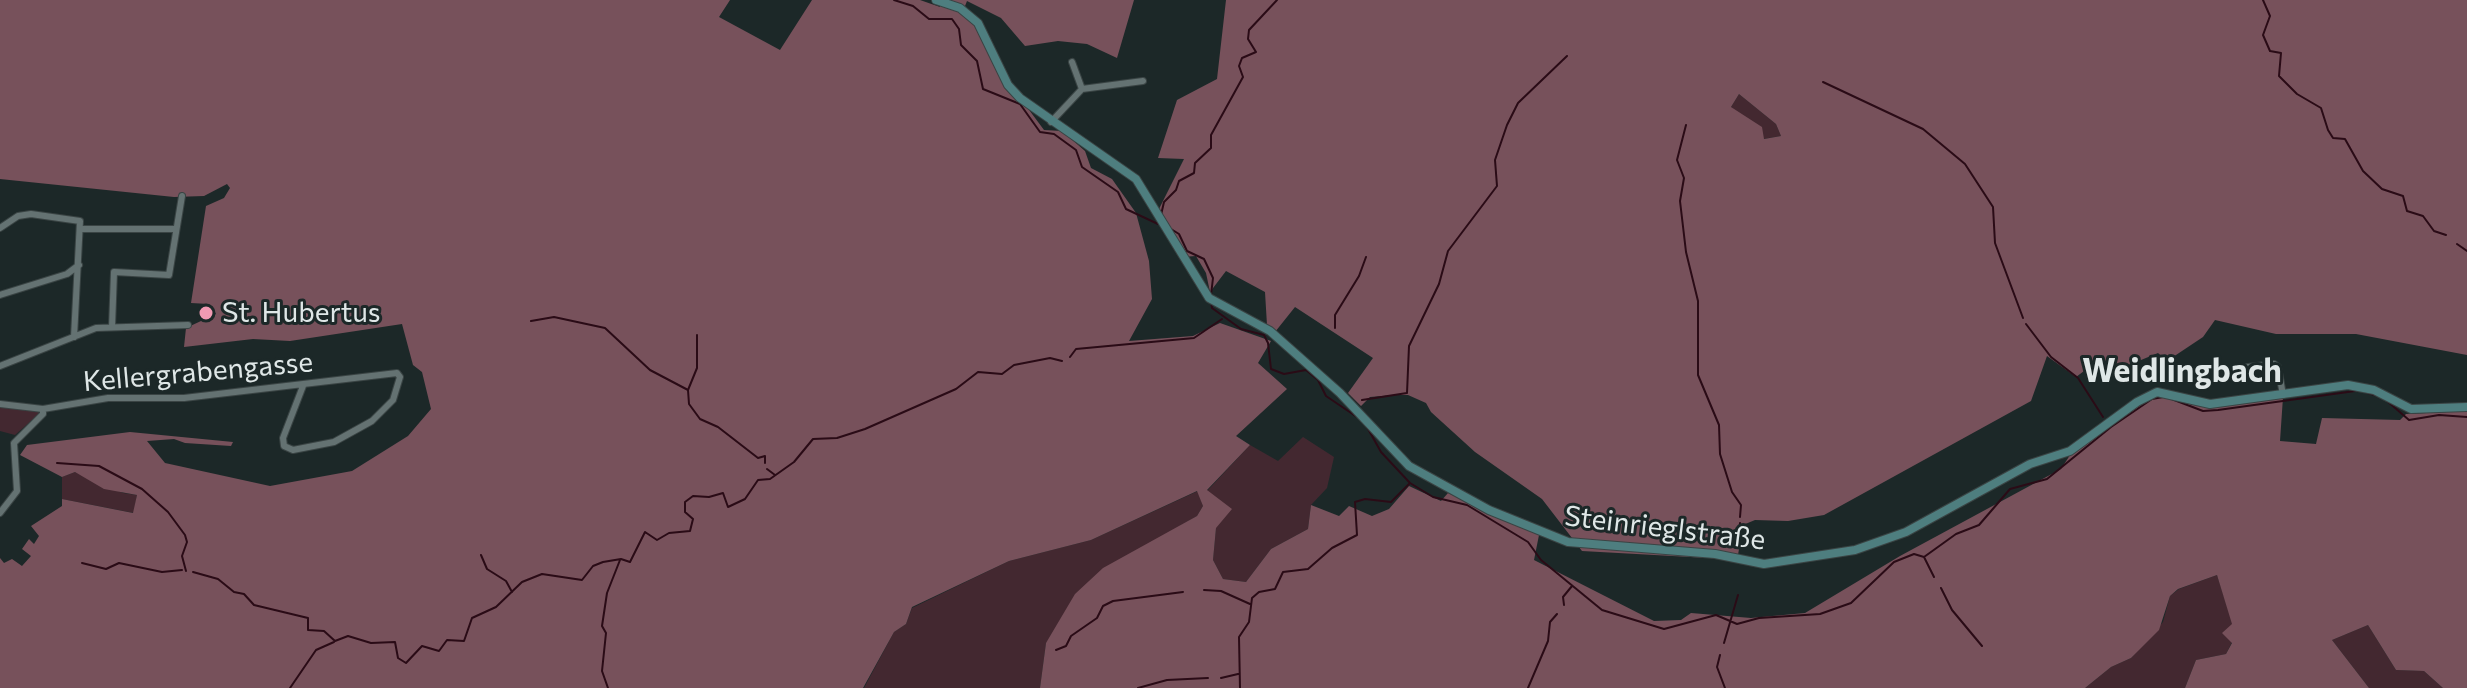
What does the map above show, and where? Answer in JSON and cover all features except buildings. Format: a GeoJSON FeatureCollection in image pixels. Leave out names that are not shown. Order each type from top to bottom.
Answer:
{"type":"FeatureCollection","features":[{"type":"Feature","properties":{"kind":"main road","name":"Steinrieglstraße"},"geometry":{"type":"LineString","coordinates":[[936,0],[960,8],[978,23],[1010,89],[1051,122],[1130,173],[1146,192],[1161,223],[1211,299],[1270,331],[1346,399],[1405,463],[1489,510],[1575,544],[1715,554],[1764,564],[1833,555],[1899,535],[2030,464],[2074,449],[2149,395],[2164,392],[2205,404],[2355,385],[2379,392],[2411,409],[2467,407]]}},
{"type":"Feature","properties":{"kind":"street"},"geometry":{"type":"LineString","coordinates":[[1072,62],[1082,89]]}},
{"type":"Feature","properties":{"kind":"street"},"geometry":{"type":"LineString","coordinates":[[1051,122],[1082,89],[1137,79],[1143,81]]}},
{"type":"Feature","properties":{"kind":"street"},"geometry":{"type":"LineString","coordinates":[[112,327],[114,272],[169,275],[182,196]]}},
{"type":"Feature","properties":{"kind":"street"},"geometry":{"type":"LineString","coordinates":[[0,228],[18,216],[31,214],[75,217],[82,229],[74,337]]}},
{"type":"Feature","properties":{"kind":"street"},"geometry":{"type":"LineString","coordinates":[[82,229],[176,229]]}},
{"type":"Feature","properties":{"kind":"street"},"geometry":{"type":"LineString","coordinates":[[0,295],[67,274],[79,265]]}},
{"type":"Feature","properties":{"kind":"street"},"geometry":{"type":"LineString","coordinates":[[67,274],[78,282]]}},
{"type":"Feature","properties":{"kind":"street"},"geometry":{"type":"LineString","coordinates":[[0,366],[74,337],[112,327],[188,325]]}},
{"type":"Feature","properties":{"kind":"street"},"geometry":{"type":"LineString","coordinates":[[2223,370],[2274,364],[2278,367],[2283,395]]}},
{"type":"Feature","properties":{"kind":"street","name":"Kellergrabengasse"},"geometry":{"type":"LineString","coordinates":[[0,404],[43,409],[108,398],[184,398],[399,374],[393,400],[372,421],[334,442],[293,450],[284,446],[283,438],[303,386]]}},
{"type":"Feature","properties":{"kind":"street"},"geometry":{"type":"LineString","coordinates":[[0,513],[14,499],[18,485],[13,445],[43,414],[43,409]]}},
{"type":"Feature","properties":{"kind":"shaded area"},"geometry":{"type":"Polygon","coordinates":[[[0,0],[730,0],[719,17],[780,50],[812,0],[920,0],[940,7],[939,0],[1134,0],[1117,58],[1087,44],[1058,41],[1025,46],[1001,18],[967,1],[965,6],[987,32],[1012,87],[1044,130],[1062,131],[1085,151],[1091,168],[1112,179],[1136,213],[1149,261],[1152,299],[1129,341],[1193,336],[1220,323],[1271,341],[1258,363],[1287,389],[1236,436],[1250,445],[1207,490],[1232,509],[1216,528],[1213,560],[1223,579],[1246,582],[1271,549],[1308,529],[1311,505],[1339,516],[1349,506],[1372,516],[1389,509],[1409,486],[1441,501],[1448,493],[1539,535],[1534,560],[1654,621],[1681,620],[1691,613],[1751,618],[1805,613],[1900,556],[2061,469],[2072,452],[2153,395],[2200,406],[2283,397],[2280,441],[2316,444],[2322,418],[2400,420],[2406,414],[2467,411],[2467,688],[2443,688],[2424,671],[2396,670],[2368,625],[2332,640],[2369,688],[2185,688],[2196,660],[2226,654],[2232,643],[2222,633],[2232,624],[2217,575],[2178,589],[2170,596],[2159,630],[2131,658],[2111,667],[2085,688],[1040,688],[1046,643],[1075,594],[1103,568],[1197,516],[1203,506],[1197,491],[1091,540],[1009,561],[912,607],[906,624],[894,632],[863,688],[0,688],[0,558],[4,563],[12,559],[22,566],[31,556],[22,549],[29,539],[34,544],[39,536],[31,526],[62,506],[62,499],[133,513],[137,495],[104,489],[75,472],[62,477],[20,455],[27,445],[130,432],[233,442],[231,446],[185,443],[174,439],[147,441],[165,463],[270,486],[352,471],[408,436],[431,409],[422,372],[413,365],[402,324],[290,341],[253,339],[184,347],[186,328],[216,314],[209,304],[191,303],[206,206],[224,198],[230,188],[227,184],[204,196],[174,197],[0,179],[0,0]]]}},
{"type":"Feature","properties":{"kind":"shaded area"},"geometry":{"type":"Polygon","coordinates":[[[1226,0],[2467,0],[2467,355],[2356,334],[2276,334],[2215,320],[2203,337],[2167,361],[2158,353],[2095,379],[2084,371],[2076,377],[2047,356],[2031,401],[1824,515],[1788,521],[1755,520],[1743,525],[1738,555],[1727,559],[1582,551],[1542,499],[1475,452],[1431,412],[1426,403],[1408,395],[1394,395],[1370,397],[1361,406],[1348,393],[1373,358],[1295,307],[1275,332],[1267,325],[1265,292],[1226,271],[1210,292],[1206,273],[1196,256],[1181,257],[1159,209],[1184,159],[1158,158],[1177,100],[1217,79],[1226,0]],[[1739,94],[1731,107],[1762,127],[1764,139],[1781,136],[1776,124],[1739,94]]]}},
{"type":"Feature","properties":{"kind":"shaded area"},"geometry":{"type":"Polygon","coordinates":[[[1739,94],[1776,124],[1781,136],[1763,139],[1731,107],[1739,94]]]}},
{"type":"Feature","properties":{"kind":"shaded area"},"geometry":{"type":"Polygon","coordinates":[[[0,407],[38,410],[39,414],[15,435],[0,431],[0,407]]]}},
{"type":"Feature","properties":{"kind":"shaded area"},"geometry":{"type":"Polygon","coordinates":[[[1303,437],[1334,457],[1327,488],[1311,505],[1308,529],[1271,549],[1246,582],[1223,579],[1213,560],[1216,528],[1207,491],[1250,445],[1278,461],[1303,437]]]}},
{"type":"Feature","properties":{"kind":"shaded area"},"geometry":{"type":"Polygon","coordinates":[[[75,472],[123,493],[137,495],[134,513],[62,499],[62,477],[75,472]]]}},
{"type":"Feature","properties":{"kind":"shaded area"},"geometry":{"type":"Polygon","coordinates":[[[1198,491],[1203,506],[1197,516],[1180,526],[1046,643],[1040,688],[864,688],[894,632],[906,624],[912,608],[1009,561],[1091,540],[1198,491]]]}},
{"type":"Feature","properties":{"kind":"shaded area"},"geometry":{"type":"Polygon","coordinates":[[[2217,575],[2233,624],[2232,642],[2226,654],[2196,660],[2185,688],[2085,688],[2111,667],[2131,658],[2163,622],[2170,596],[2179,589],[2217,575]]]}},
{"type":"Feature","properties":{"kind":"shaded area"},"geometry":{"type":"Polygon","coordinates":[[[2368,625],[2396,670],[2424,671],[2443,688],[2369,688],[2332,640],[2368,625]]]}},
{"type":"Feature","properties":{"kind":"waterway","name":"Weidlingbach"},"geometry":{"type":"LineString","coordinates":[[894,0],[913,6],[929,19],[952,19],[959,29],[961,45],[977,61],[983,89],[1020,104],[1040,132],[1054,134],[1076,150],[1082,167],[1118,192],[1126,209],[1158,224]]}},
{"type":"Feature","properties":{"kind":"waterway"},"geometry":{"type":"LineString","coordinates":[[1161,215],[1164,202],[1176,190],[1179,181],[1194,173],[1195,163],[1211,148],[1211,135],[1243,77],[1239,66],[1242,58],[1256,52],[1248,39],[1249,30],[1277,0]]}},
{"type":"Feature","properties":{"kind":"waterway"},"geometry":{"type":"LineString","coordinates":[[2263,0],[2270,16],[2263,35],[2270,51],[2281,53],[2279,76],[2297,94],[2321,108],[2333,138],[2345,139],[2363,171],[2382,189],[2403,196],[2407,211],[2423,216],[2434,231],[2446,235]]}},
{"type":"Feature","properties":{"kind":"waterway"},"geometry":{"type":"LineString","coordinates":[[1362,400],[1407,393],[1409,346],[1439,284],[1448,251],[1497,186],[1495,160],[1507,125],[1518,103],[1567,56]]}},
{"type":"Feature","properties":{"kind":"waterway"},"geometry":{"type":"LineString","coordinates":[[1823,82],[1923,129],[1965,164],[1993,207],[1995,243],[2023,318]]}},
{"type":"Feature","properties":{"kind":"waterway"},"geometry":{"type":"LineString","coordinates":[[1686,125],[1677,160],[1684,178],[1680,201],[1686,252],[1698,301],[1698,375],[1719,425],[1720,454],[1732,492],[1741,505],[1740,517]]}},
{"type":"Feature","properties":{"kind":"waterway","name":"Weidlingbach"},"geometry":{"type":"LineString","coordinates":[[1171,229],[1179,234],[1187,251],[1204,259],[1213,278],[1211,295]]}},
{"type":"Feature","properties":{"kind":"waterway"},"geometry":{"type":"LineString","coordinates":[[2457,244],[2467,251]]}},
{"type":"Feature","properties":{"kind":"waterway"},"geometry":{"type":"LineString","coordinates":[[1335,328],[1335,315],[1359,276],[1366,257]]}},
{"type":"Feature","properties":{"kind":"waterway","name":"Weidlingbach"},"geometry":{"type":"LineString","coordinates":[[1211,301],[1212,308],[1241,329],[1264,335],[1271,369],[1284,374],[1306,370],[1318,380],[1326,396],[1357,417]]}},
{"type":"Feature","properties":{"kind":"waterway"},"geometry":{"type":"LineString","coordinates":[[531,321],[554,317],[605,328],[650,370],[688,390]]}},
{"type":"Feature","properties":{"kind":"waterway"},"geometry":{"type":"LineString","coordinates":[[1070,357],[1076,349],[1194,338],[1222,319]]}},
{"type":"Feature","properties":{"kind":"waterway"},"geometry":{"type":"LineString","coordinates":[[2026,324],[2051,357],[2078,378],[2103,417]]}},
{"type":"Feature","properties":{"kind":"waterway"},"geometry":{"type":"LineString","coordinates":[[697,335],[697,368],[688,390],[689,404],[700,419],[718,427],[758,458],[765,456],[765,463]]}},
{"type":"Feature","properties":{"kind":"waterway"},"geometry":{"type":"LineString","coordinates":[[193,572],[218,579],[234,592],[244,594],[254,605],[308,618],[308,630],[324,631],[335,641],[348,636],[371,643],[395,642],[398,658],[406,663],[422,646],[439,651],[447,640],[464,641],[472,618],[496,607],[522,582],[542,574],[582,580],[593,566],[603,562],[621,559],[630,562],[645,532],[657,540],[669,533],[690,531],[693,519],[685,512],[685,502],[693,496],[709,497],[723,493],[728,507],[745,499],[758,480],[770,479],[794,462],[813,439],[837,438],[865,429],[956,389],[978,372],[1002,374],[1014,365],[1050,358],[1062,361]]}},
{"type":"Feature","properties":{"kind":"waterway","name":"Weidlingbach"},"geometry":{"type":"LineString","coordinates":[[2169,398],[2203,411],[2355,391]]}},
{"type":"Feature","properties":{"kind":"waterway","name":"Weidlingbach"},"geometry":{"type":"LineString","coordinates":[[2361,391],[2378,396]]}},
{"type":"Feature","properties":{"kind":"waterway","name":"Weidlingbach"},"geometry":{"type":"LineString","coordinates":[[1367,427],[1381,452],[1410,483],[1433,497],[1467,505],[1528,542],[1541,560],[1602,610],[1664,629],[1716,615],[1737,624],[1759,618],[1820,614],[1851,603],[1894,562],[1914,554],[1924,557],[1956,534],[1979,525],[2010,489],[2047,479],[2111,427],[2152,399],[2163,397]]}},
{"type":"Feature","properties":{"kind":"waterway","name":"Weidlingbach"},"geometry":{"type":"LineString","coordinates":[[2387,401],[2409,420],[2439,415],[2467,417]]}},
{"type":"Feature","properties":{"kind":"waterway"},"geometry":{"type":"LineString","coordinates":[[57,463],[99,466],[142,489],[168,512],[185,535],[187,542],[182,556],[186,571]]}},
{"type":"Feature","properties":{"kind":"waterway"},"geometry":{"type":"LineString","coordinates":[[767,469],[775,475]]}},
{"type":"Feature","properties":{"kind":"waterway"},"geometry":{"type":"LineString","coordinates":[[1240,688],[1239,637],[1249,622],[1252,598],[1259,592],[1275,589],[1283,572],[1308,569],[1332,548],[1357,535],[1355,502],[1365,499],[1391,502],[1409,484]]}},
{"type":"Feature","properties":{"kind":"waterway"},"geometry":{"type":"LineString","coordinates":[[1738,544],[1740,523]]}},
{"type":"Feature","properties":{"kind":"waterway"},"geometry":{"type":"LineString","coordinates":[[481,555],[487,569],[506,581],[512,592]]}},
{"type":"Feature","properties":{"kind":"waterway"},"geometry":{"type":"LineString","coordinates":[[1924,557],[1934,577]]}},
{"type":"Feature","properties":{"kind":"waterway"},"geometry":{"type":"LineString","coordinates":[[608,688],[602,671],[606,633],[602,626],[607,593],[620,560]]}},
{"type":"Feature","properties":{"kind":"waterway"},"geometry":{"type":"LineString","coordinates":[[82,563],[106,569],[119,563],[162,572],[182,570]]}},
{"type":"Feature","properties":{"kind":"waterway"},"geometry":{"type":"LineString","coordinates":[[1564,605],[1563,597],[1572,586]]}},
{"type":"Feature","properties":{"kind":"waterway"},"geometry":{"type":"LineString","coordinates":[[1941,588],[1952,610],[1982,646]]}},
{"type":"Feature","properties":{"kind":"waterway"},"geometry":{"type":"LineString","coordinates":[[1204,590],[1221,591],[1250,604]]}},
{"type":"Feature","properties":{"kind":"waterway"},"geometry":{"type":"LineString","coordinates":[[1056,650],[1066,646],[1071,636],[1097,618],[1103,606],[1113,601],[1183,592]]}},
{"type":"Feature","properties":{"kind":"waterway","name":"Weidlingbach"},"geometry":{"type":"LineString","coordinates":[[1724,643],[1738,595]]}},
{"type":"Feature","properties":{"kind":"waterway"},"geometry":{"type":"LineString","coordinates":[[1528,688],[1548,641],[1550,622],[1557,614]]}},
{"type":"Feature","properties":{"kind":"waterway"},"geometry":{"type":"LineString","coordinates":[[290,688],[316,650],[334,642]]}},
{"type":"Feature","properties":{"kind":"waterway"},"geometry":{"type":"LineString","coordinates":[[1720,655],[1717,667],[1725,688]]}},
{"type":"Feature","properties":{"kind":"waterway"},"geometry":{"type":"LineString","coordinates":[[1221,678],[1238,674]]}},
{"type":"Feature","properties":{"kind":"waterway"},"geometry":{"type":"LineString","coordinates":[[1138,688],[1167,680],[1208,678]]}},
{"type":"Feature","properties":{"kind":"place","name":"St. Hubertus"},"geometry":{"type":"Point","coordinates":[206,313]}},
{"type":"Feature","properties":{"kind":"district","name":"Weidlingbach"},"geometry":{"type":"Point","coordinates":[2182,371]}}]}
